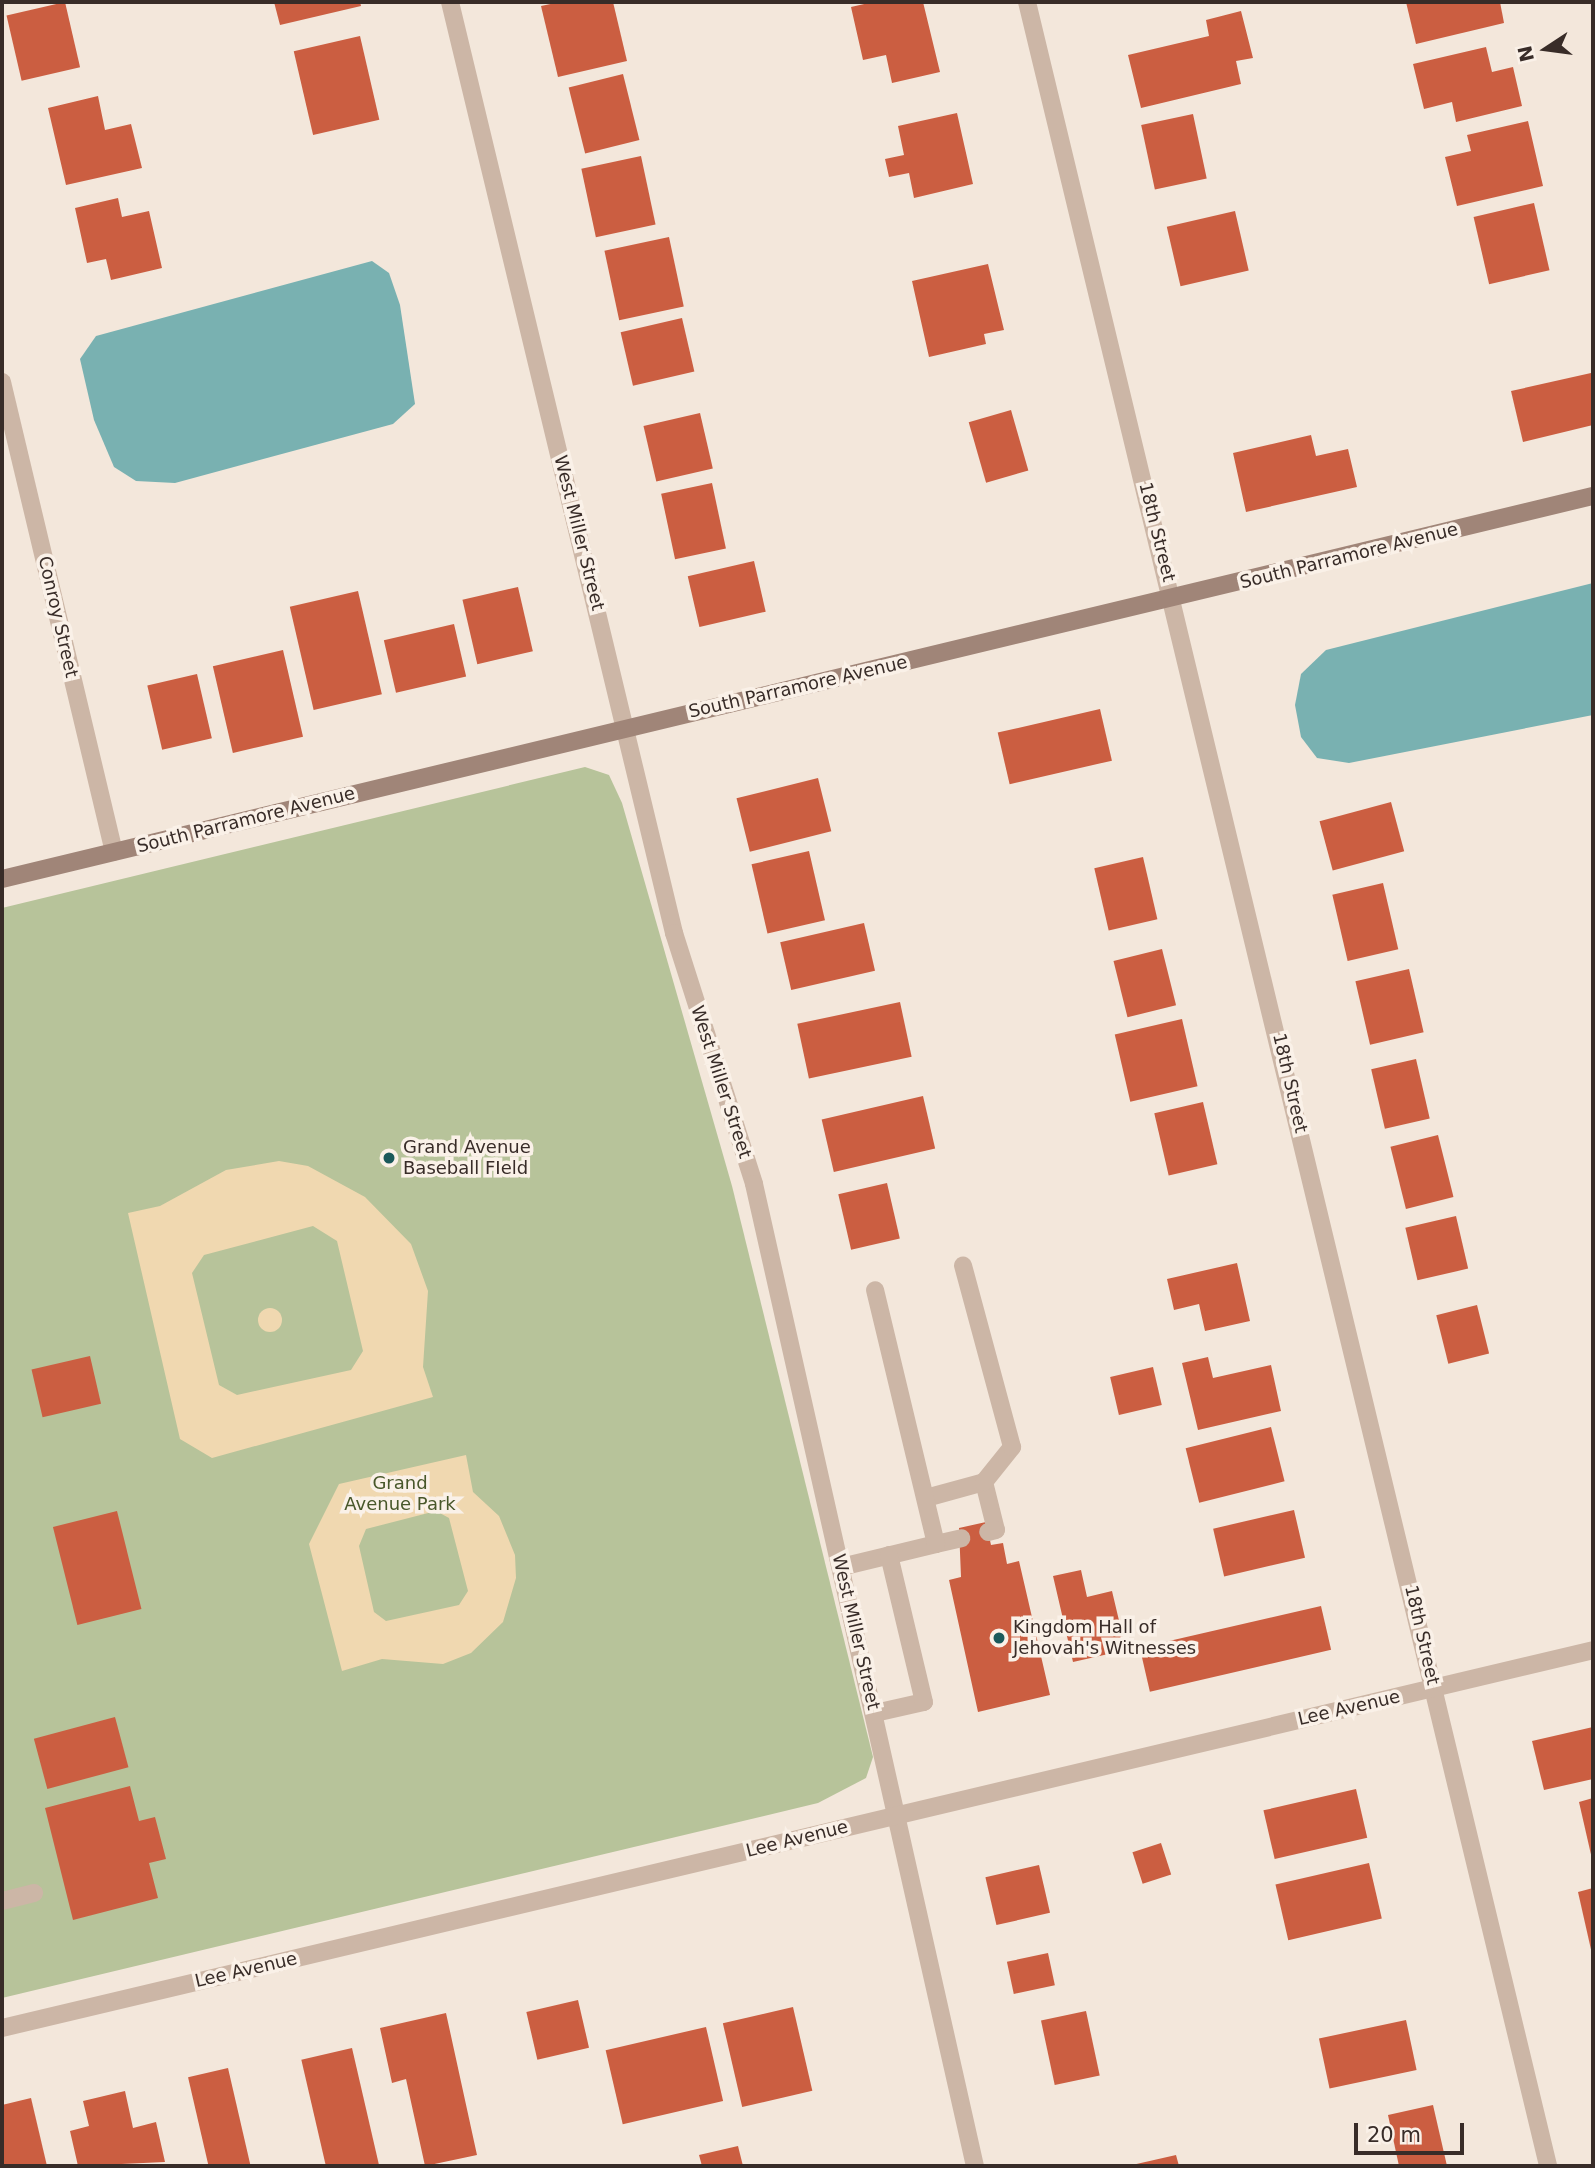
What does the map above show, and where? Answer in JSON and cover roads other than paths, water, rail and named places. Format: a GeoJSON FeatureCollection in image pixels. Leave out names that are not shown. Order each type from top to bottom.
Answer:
{"type":"FeatureCollection","features":[{"type":"Feature","properties":{"kind":"street","name":"West Miller Street"},"geometry":{"type":"LineString","coordinates":[[450,2],[674,933],[754,1184],[898,1814],[975,2166]]}},
{"type":"Feature","properties":{"kind":"street","name":"18th Street"},"geometry":{"type":"LineString","coordinates":[[1027,2],[1174,599],[1548,2166]]}},
{"type":"Feature","properties":{"kind":"street","name":"Conroy Street"},"geometry":{"type":"LineString","coordinates":[[2,382],[114,852]]}},
{"type":"Feature","properties":{"kind":"street","name":"South Parramore Avenue"},"geometry":{"type":"LineString","coordinates":[[2,879],[1593,496]]}},
{"type":"Feature","properties":{"kind":"street"},"geometry":{"type":"LineString","coordinates":[[926,1498],[984,1482],[1012,1447],[963,1265]]}},
{"type":"Feature","properties":{"kind":"street"},"geometry":{"type":"LineString","coordinates":[[875,1290],[936,1544]]}},
{"type":"Feature","properties":{"kind":"street"},"geometry":{"type":"LineString","coordinates":[[984,1482],[996,1530],[988,1532]]}},
{"type":"Feature","properties":{"kind":"street"},"geometry":{"type":"LineString","coordinates":[[841,1567],[961,1538]]}},
{"type":"Feature","properties":{"kind":"street"},"geometry":{"type":"LineString","coordinates":[[875,1713],[924,1702],[888,1555]]}},
{"type":"Feature","properties":{"kind":"street","name":"Lee Avenue"},"geometry":{"type":"LineString","coordinates":[[2,2028],[1593,1650]]}},
{"type":"Feature","properties":{"kind":"street"},"geometry":{"type":"LineString","coordinates":[[2,1901],[34,1893]]}},
{"type":"Feature","properties":{"kind":"water"},"geometry":{"type":"Polygon","coordinates":[[[372,261],[389,273],[400,305],[415,404],[393,424],[175,483],[136,481],[114,467],[94,420],[80,359],[96,336],[372,261]]]}},
{"type":"Feature","properties":{"kind":"water"},"geometry":{"type":"Polygon","coordinates":[[[1593,583],[1593,715],[1349,763],[1317,758],[1301,737],[1295,705],[1301,674],[1326,650],[1593,583]]]}},
{"type":"Feature","properties":{"kind":"place","name":"Grand Avenue Baseball FIeld"},"geometry":{"type":"Point","coordinates":[389,1158]}},
{"type":"Feature","properties":{"kind":"place","name":"Kingdom Hall of Jehovah's Witnesses"},"geometry":{"type":"Point","coordinates":[999,1638]}},
{"type":"Feature","properties":{"kind":"park label","name":"Grand Avenue Park"},"geometry":{"type":"Point","coordinates":[400,1494]}}]}
